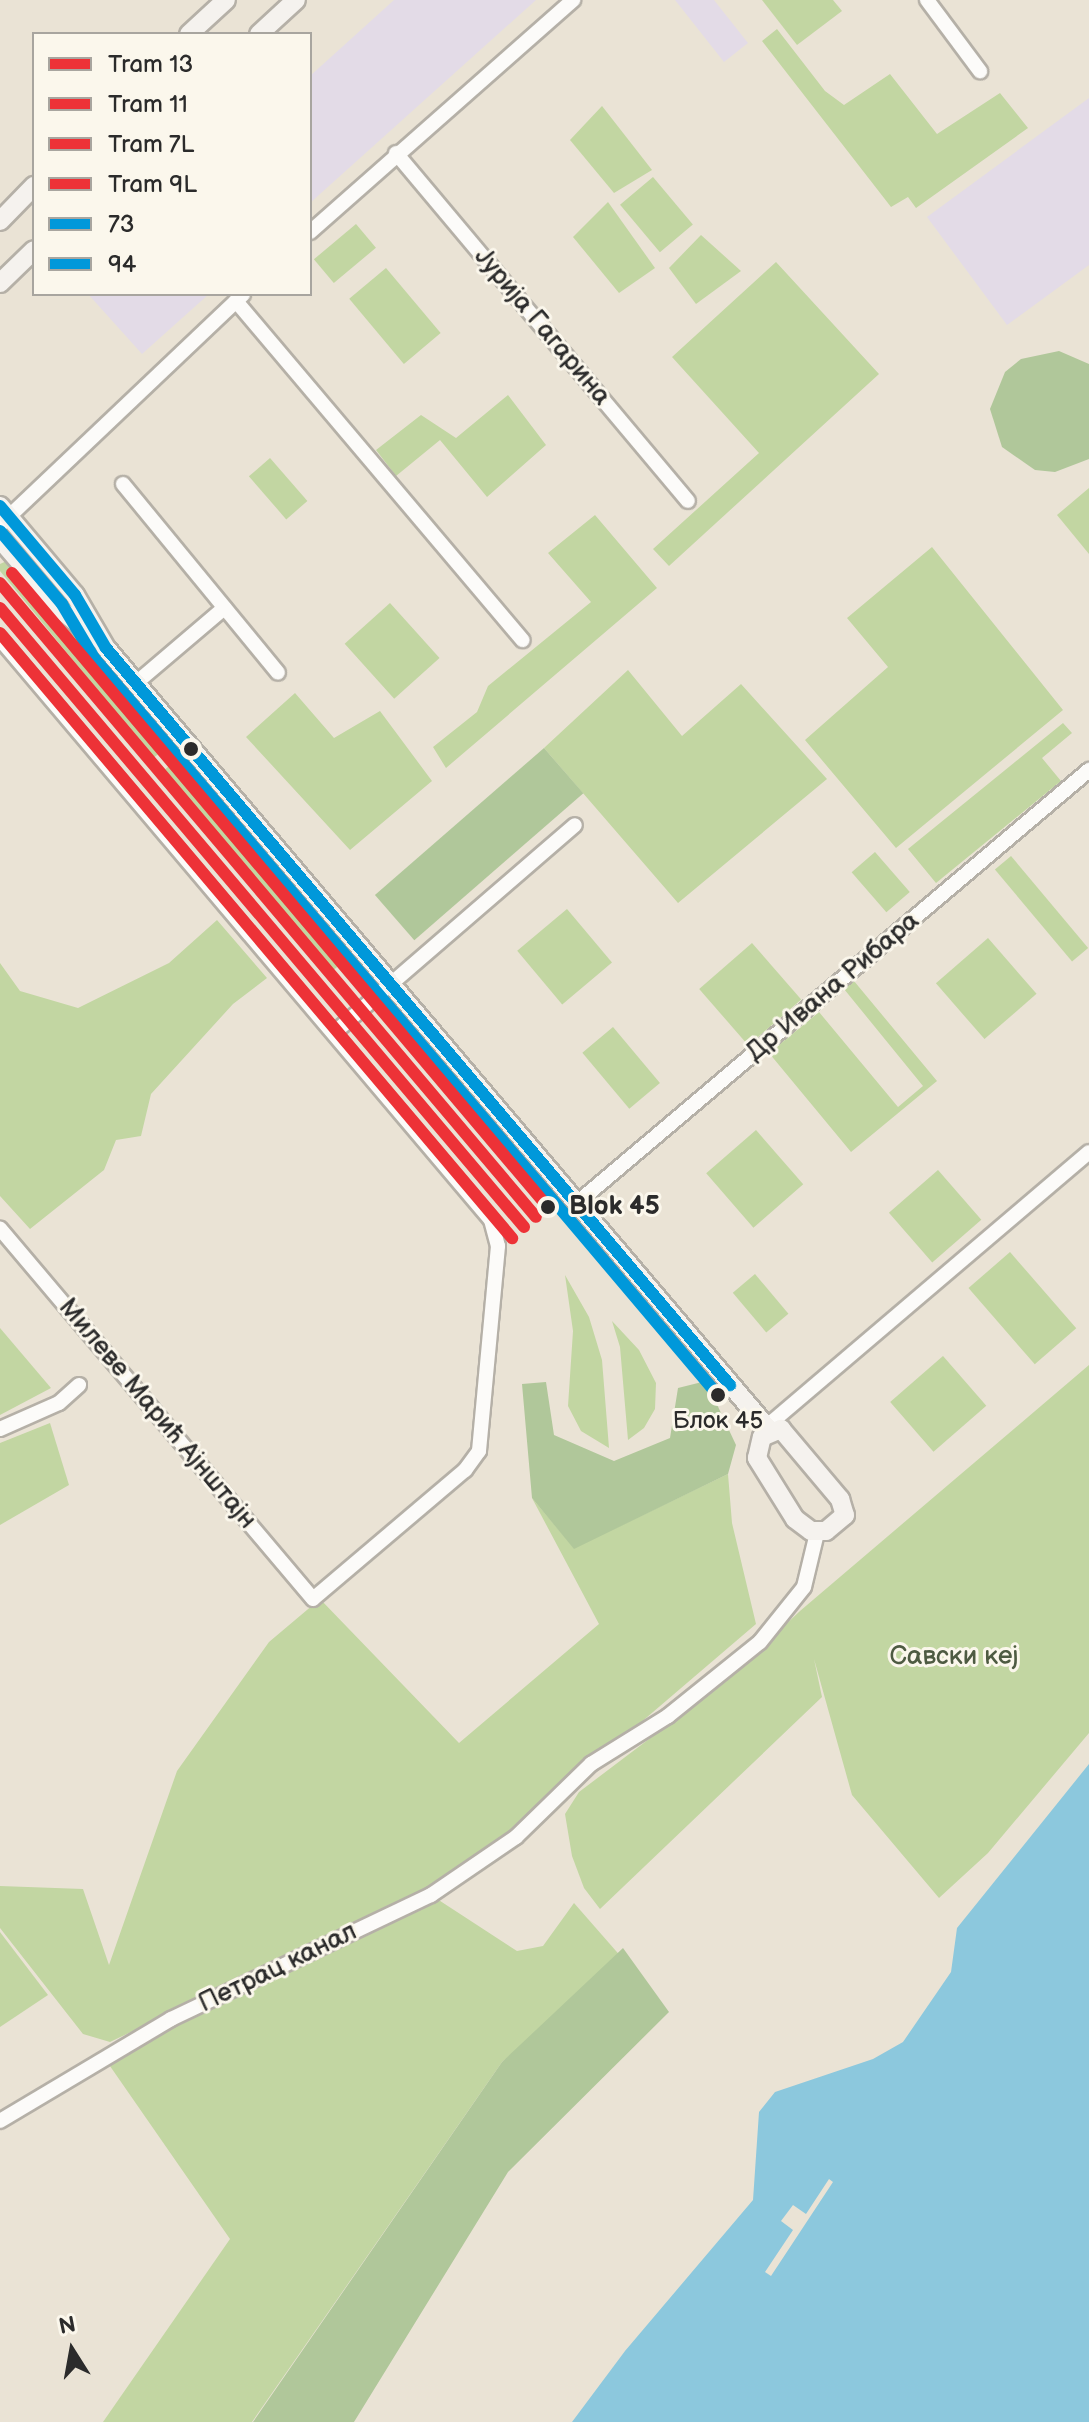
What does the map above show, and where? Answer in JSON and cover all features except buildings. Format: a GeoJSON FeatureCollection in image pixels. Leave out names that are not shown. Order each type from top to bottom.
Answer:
{"type":"FeatureCollection","features":[{"type":"Feature","properties":{"kind":"street"},"geometry":{"type":"LineString","coordinates":[[191,32],[226,0]]}},
{"type":"Feature","properties":{"kind":"street"},"geometry":{"type":"LineString","coordinates":[[261,32],[296,0]]}},
{"type":"Feature","properties":{"kind":"street"},"geometry":{"type":"LineString","coordinates":[[312,230],[573,0]]}},
{"type":"Feature","properties":{"kind":"street"},"geometry":{"type":"LineString","coordinates":[[927,0],[980,71]]}},
{"type":"Feature","properties":{"kind":"street","name":"Јурија Гагарина"},"geometry":{"type":"LineString","coordinates":[[396,153],[688,501]]}},
{"type":"Feature","properties":{"kind":"street"},"geometry":{"type":"LineString","coordinates":[[0,221],[32,188]]}},
{"type":"Feature","properties":{"kind":"street"},"geometry":{"type":"LineString","coordinates":[[0,283],[32,252]]}},
{"type":"Feature","properties":{"kind":"street"},"geometry":{"type":"LineString","coordinates":[[106,648],[75,595],[3,516],[240,297],[522,640]]}},
{"type":"Feature","properties":{"kind":"street"},"geometry":{"type":"LineString","coordinates":[[123,484],[278,673]]}},
{"type":"Feature","properties":{"kind":"street"},"geometry":{"type":"LineString","coordinates":[[0,539],[60,609],[106,648],[768,1429],[781,1429],[788,1434],[840,1499],[841,1522],[817,1533],[795,1519],[757,1458],[758,1442],[768,1429],[1089,1152]]}},
{"type":"Feature","properties":{"kind":"street"},"geometry":{"type":"LineString","coordinates":[[136,683],[224,608]]}},
{"type":"Feature","properties":{"kind":"street"},"geometry":{"type":"LineString","coordinates":[[0,639],[334,1033],[575,825]]}},
{"type":"Feature","properties":{"kind":"street","name":"Др Ивана Рибара"},"geometry":{"type":"LineString","coordinates":[[577,1203],[1089,770]]}},
{"type":"Feature","properties":{"kind":"street","name":"Милеве Марић Ајнштајн"},"geometry":{"type":"LineString","coordinates":[[0,1229],[313,1599],[474,1460],[483,1437],[498,1246],[491,1220],[334,1033]]}},
{"type":"Feature","properties":{"kind":"street"},"geometry":{"type":"LineString","coordinates":[[0,1429],[59,1403],[79,1385]]}},
{"type":"Feature","properties":{"kind":"street","name":"Петрац канал"},"geometry":{"type":"LineString","coordinates":[[0,2121],[171,2019],[431,1895],[549,1808],[591,1764],[668,1716],[760,1642],[804,1587],[817,1533]]}},
{"type":"Feature","properties":{"kind":"shaded area"},"geometry":{"type":"Polygon","coordinates":[[[394,0],[536,0],[312,201],[312,74],[394,0]]]}},
{"type":"Feature","properties":{"kind":"shaded area"},"geometry":{"type":"Polygon","coordinates":[[[675,0],[714,0],[748,43],[724,62],[675,0]]]}},
{"type":"Feature","properties":{"kind":"shaded area"},"geometry":{"type":"Polygon","coordinates":[[[1089,98],[1089,265],[1007,325],[927,217],[1089,98]]]}},
{"type":"Feature","properties":{"kind":"shaded area"},"geometry":{"type":"Polygon","coordinates":[[[90,296],[207,296],[142,354],[90,296]]]}},
{"type":"Feature","properties":{"kind":"green space"},"geometry":{"type":"Polygon","coordinates":[[[762,0],[833,0],[842,11],[797,45],[762,0]]]}},
{"type":"Feature","properties":{"kind":"green space"},"geometry":{"type":"Polygon","coordinates":[[[777,29],[825,91],[844,105],[890,74],[937,134],[1000,93],[1028,128],[916,208],[908,197],[891,207],[762,41],[777,29]]]}},
{"type":"Feature","properties":{"kind":"green space"},"geometry":{"type":"Polygon","coordinates":[[[602,106],[652,170],[614,193],[570,140],[602,106]]]}},
{"type":"Feature","properties":{"kind":"green space"},"geometry":{"type":"Polygon","coordinates":[[[653,177],[693,224],[660,252],[620,205],[653,177]]]}},
{"type":"Feature","properties":{"kind":"green space"},"geometry":{"type":"Polygon","coordinates":[[[608,202],[655,268],[619,293],[573,237],[608,202]]]}},
{"type":"Feature","properties":{"kind":"green space"},"geometry":{"type":"Polygon","coordinates":[[[356,224],[376,248],[334,283],[314,259],[356,224]]]}},
{"type":"Feature","properties":{"kind":"green space"},"geometry":{"type":"Polygon","coordinates":[[[701,235],[741,271],[696,304],[669,268],[701,235]]]}},
{"type":"Feature","properties":{"kind":"green space"},"geometry":{"type":"Polygon","coordinates":[[[776,262],[879,374],[669,566],[653,549],[759,453],[672,357],[776,262]]]}},
{"type":"Feature","properties":{"kind":"green space"},"geometry":{"type":"Polygon","coordinates":[[[386,268],[441,333],[404,364],[349,299],[386,268]]]}},
{"type":"Feature","properties":{"kind":"green space"},"geometry":{"type":"Polygon","coordinates":[[[1059,351],[1089,364],[1089,459],[1055,472],[1035,470],[1002,447],[990,409],[1005,372],[1021,359],[1059,351]]]}},
{"type":"Feature","properties":{"kind":"green space"},"geometry":{"type":"Polygon","coordinates":[[[508,395],[546,445],[487,497],[440,440],[396,476],[376,450],[421,415],[456,438],[508,395]]]}},
{"type":"Feature","properties":{"kind":"green space"},"geometry":{"type":"Polygon","coordinates":[[[270,458],[307,501],[286,519],[249,476],[270,458]]]}},
{"type":"Feature","properties":{"kind":"green space"},"geometry":{"type":"Polygon","coordinates":[[[1089,488],[1089,554],[1057,515],[1089,488]]]}},
{"type":"Feature","properties":{"kind":"green space"},"geometry":{"type":"Polygon","coordinates":[[[595,515],[657,588],[446,768],[433,747],[477,712],[488,686],[591,602],[548,553],[595,515]]]}},
{"type":"Feature","properties":{"kind":"green space"},"geometry":{"type":"Polygon","coordinates":[[[932,547],[1063,710],[896,848],[805,740],[888,667],[847,618],[932,547]]]}},
{"type":"Feature","properties":{"kind":"green space"},"geometry":{"type":"Polygon","coordinates":[[[11,559],[171,745],[153,758],[0,571],[0,564],[11,559]]]}},
{"type":"Feature","properties":{"kind":"green space"},"geometry":{"type":"Polygon","coordinates":[[[390,603],[440,658],[394,699],[345,644],[390,603]]]}},
{"type":"Feature","properties":{"kind":"green space"},"geometry":{"type":"Polygon","coordinates":[[[628,670],[682,736],[741,684],[827,779],[678,903],[544,748],[628,670]]]}},
{"type":"Feature","properties":{"kind":"green space"},"geometry":{"type":"Polygon","coordinates":[[[295,693],[334,738],[380,711],[432,781],[350,850],[246,737],[295,693]]]}},
{"type":"Feature","properties":{"kind":"green space"},"geometry":{"type":"Polygon","coordinates":[[[1063,723],[1072,733],[1042,758],[1061,781],[936,883],[908,849],[1063,723]]]}},
{"type":"Feature","properties":{"kind":"green space"},"geometry":{"type":"Polygon","coordinates":[[[544,748],[583,793],[414,940],[375,895],[544,748]]]}},
{"type":"Feature","properties":{"kind":"green space"},"geometry":{"type":"Polygon","coordinates":[[[181,756],[349,957],[332,971],[163,771],[181,756]]]}},
{"type":"Feature","properties":{"kind":"green space"},"geometry":{"type":"Polygon","coordinates":[[[875,852],[910,892],[886,912],[852,872],[875,852]]]}},
{"type":"Feature","properties":{"kind":"green space"},"geometry":{"type":"Polygon","coordinates":[[[1011,856],[1088,948],[1072,961],[995,869],[1011,856]]]}},
{"type":"Feature","properties":{"kind":"green space"},"geometry":{"type":"Polygon","coordinates":[[[567,909],[612,963],[562,1004],[517,951],[567,909]]]}},
{"type":"Feature","properties":{"kind":"green space"},"geometry":{"type":"Polygon","coordinates":[[[217,920],[267,978],[233,1004],[151,1094],[141,1136],[116,1140],[104,1170],[30,1229],[0,1196],[0,963],[20,991],[78,1008],[169,963],[217,920]]]}},
{"type":"Feature","properties":{"kind":"green space"},"geometry":{"type":"Polygon","coordinates":[[[988,938],[1037,994],[984,1039],[936,983],[988,938]]]}},
{"type":"Feature","properties":{"kind":"green space"},"geometry":{"type":"Polygon","coordinates":[[[752,943],[801,1000],[748,1046],[699,989],[752,943]]]}},
{"type":"Feature","properties":{"kind":"green space"},"geometry":{"type":"Polygon","coordinates":[[[854,981],[937,1081],[851,1152],[769,1053],[819,1012],[898,1107],[923,1086],[844,989],[854,981]]]}},
{"type":"Feature","properties":{"kind":"green space"},"geometry":{"type":"Polygon","coordinates":[[[396,1012],[517,1157],[507,1166],[385,1021],[396,1012]]]}},
{"type":"Feature","properties":{"kind":"green space"},"geometry":{"type":"Polygon","coordinates":[[[613,1027],[660,1083],[629,1109],[582,1053],[613,1027]]]}},
{"type":"Feature","properties":{"kind":"green space"},"geometry":{"type":"Polygon","coordinates":[[[756,1130],[803,1184],[753,1228],[706,1173],[756,1130]]]}},
{"type":"Feature","properties":{"kind":"green space"},"geometry":{"type":"Polygon","coordinates":[[[938,1170],[981,1220],[932,1262],[889,1213],[938,1170]]]}},
{"type":"Feature","properties":{"kind":"green space"},"geometry":{"type":"Polygon","coordinates":[[[1010,1252],[1076,1328],[1035,1364],[968,1288],[1010,1252]]]}},
{"type":"Feature","properties":{"kind":"green space"},"geometry":{"type":"Polygon","coordinates":[[[755,1274],[788,1314],[766,1332],[733,1293],[755,1274]]]}},
{"type":"Feature","properties":{"kind":"green space"},"geometry":{"type":"Polygon","coordinates":[[[565,1275],[589,1317],[602,1360],[609,1448],[581,1431],[568,1406],[573,1331],[565,1275]]]}},
{"type":"Feature","properties":{"kind":"green space"},"geometry":{"type":"Polygon","coordinates":[[[612,1321],[639,1350],[656,1383],[655,1409],[644,1428],[628,1440],[620,1347],[612,1321]]]}},
{"type":"Feature","properties":{"kind":"green space"},"geometry":{"type":"Polygon","coordinates":[[[0,1328],[51,1388],[0,1415],[0,1328]]]}},
{"type":"Feature","properties":{"kind":"green space"},"geometry":{"type":"Polygon","coordinates":[[[943,1356],[986,1406],[933,1452],[890,1402],[943,1356]]]}},
{"type":"Feature","properties":{"kind":"green space","name":"Савски кеј"},"geometry":{"type":"Polygon","coordinates":[[[1089,1365],[1089,1733],[988,1853],[939,1898],[852,1795],[814,1659],[822,1697],[600,1909],[584,1888],[572,1856],[565,1814],[579,1792],[727,1680],[800,1611],[1089,1365]]]}},
{"type":"Feature","properties":{"kind":"green space"},"geometry":{"type":"Polygon","coordinates":[[[706,1381],[736,1445],[728,1474],[574,1549],[532,1498],[522,1384],[546,1382],[554,1435],[614,1461],[670,1438],[678,1388],[706,1381]]]}},
{"type":"Feature","properties":{"kind":"green space"},"geometry":{"type":"Polygon","coordinates":[[[50,1423],[69,1485],[0,1525],[0,1443],[50,1423]]]}},
{"type":"Feature","properties":{"kind":"green space"},"geometry":{"type":"Polygon","coordinates":[[[728,1474],[732,1523],[756,1624],[467,1871],[110,2042],[83,2034],[0,1928],[0,1886],[83,1889],[109,1965],[177,1771],[269,1642],[320,1599],[459,1743],[599,1624],[532,1498],[574,1548],[728,1474]]]}},
{"type":"Feature","properties":{"kind":"green space"},"geometry":{"type":"Polygon","coordinates":[[[431,1895],[517,1951],[543,1946],[574,1903],[623,1959],[502,2062],[252,2422],[103,2422],[230,2239],[103,2056],[431,1895]]]}},
{"type":"Feature","properties":{"kind":"green space"},"geometry":{"type":"Polygon","coordinates":[[[0,1932],[48,1995],[0,2027],[0,1932]]]}},
{"type":"Feature","properties":{"kind":"green space"},"geometry":{"type":"Polygon","coordinates":[[[623,1948],[669,2012],[508,2172],[354,2422],[253,2422],[502,2062],[623,1948]]]}},
{"type":"Feature","properties":{"kind":"water"},"geometry":{"type":"Polygon","coordinates":[[[1089,1764],[1089,2422],[572,2422],[625,2351],[753,2200],[759,2112],[775,2092],[873,2059],[903,2042],[951,1972],[957,1928],[1089,1764]]]}},
{"type":"Feature","properties":{"kind":"pier"},"geometry":{"type":"Polygon","coordinates":[[[829,2179],[833,2182],[771,2276],[765,2272],[793,2230],[781,2221],[793,2205],[806,2214],[829,2179]]]}},
{"type":"Feature","properties":{"kind":"tram line","name":"7L"},"geometry":{"type":"LineString","coordinates":[[12,573],[548,1207]]}},
{"type":"Feature","properties":{"kind":"tram line","name":"13"},"geometry":{"type":"LineString","coordinates":[[0,583],[536,1217]]}},
{"type":"Feature","properties":{"kind":"tram line","name":"11"},"geometry":{"type":"LineString","coordinates":[[0,608],[524,1227]]}},
{"type":"Feature","properties":{"kind":"tram line","name":"9L"},"geometry":{"type":"LineString","coordinates":[[0,633],[512,1238]]}},
{"type":"Feature","properties":{"kind":"transit line","name":"73"},"geometry":{"type":"LineString","coordinates":[[0,506],[75,595],[106,648],[730,1385]]}},
{"type":"Feature","properties":{"kind":"transit line","name":"94"},"geometry":{"type":"LineString","coordinates":[[0,531],[62,604],[94,658],[718,1395]]}},
{"type":"Feature","properties":{"kind":"place","name":"Blok 45"},"geometry":{"type":"Point","coordinates":[548,1207]}},
{"type":"Feature","properties":{"kind":"place","name":"Блок 45"},"geometry":{"type":"Point","coordinates":[718,1395]}}]}
